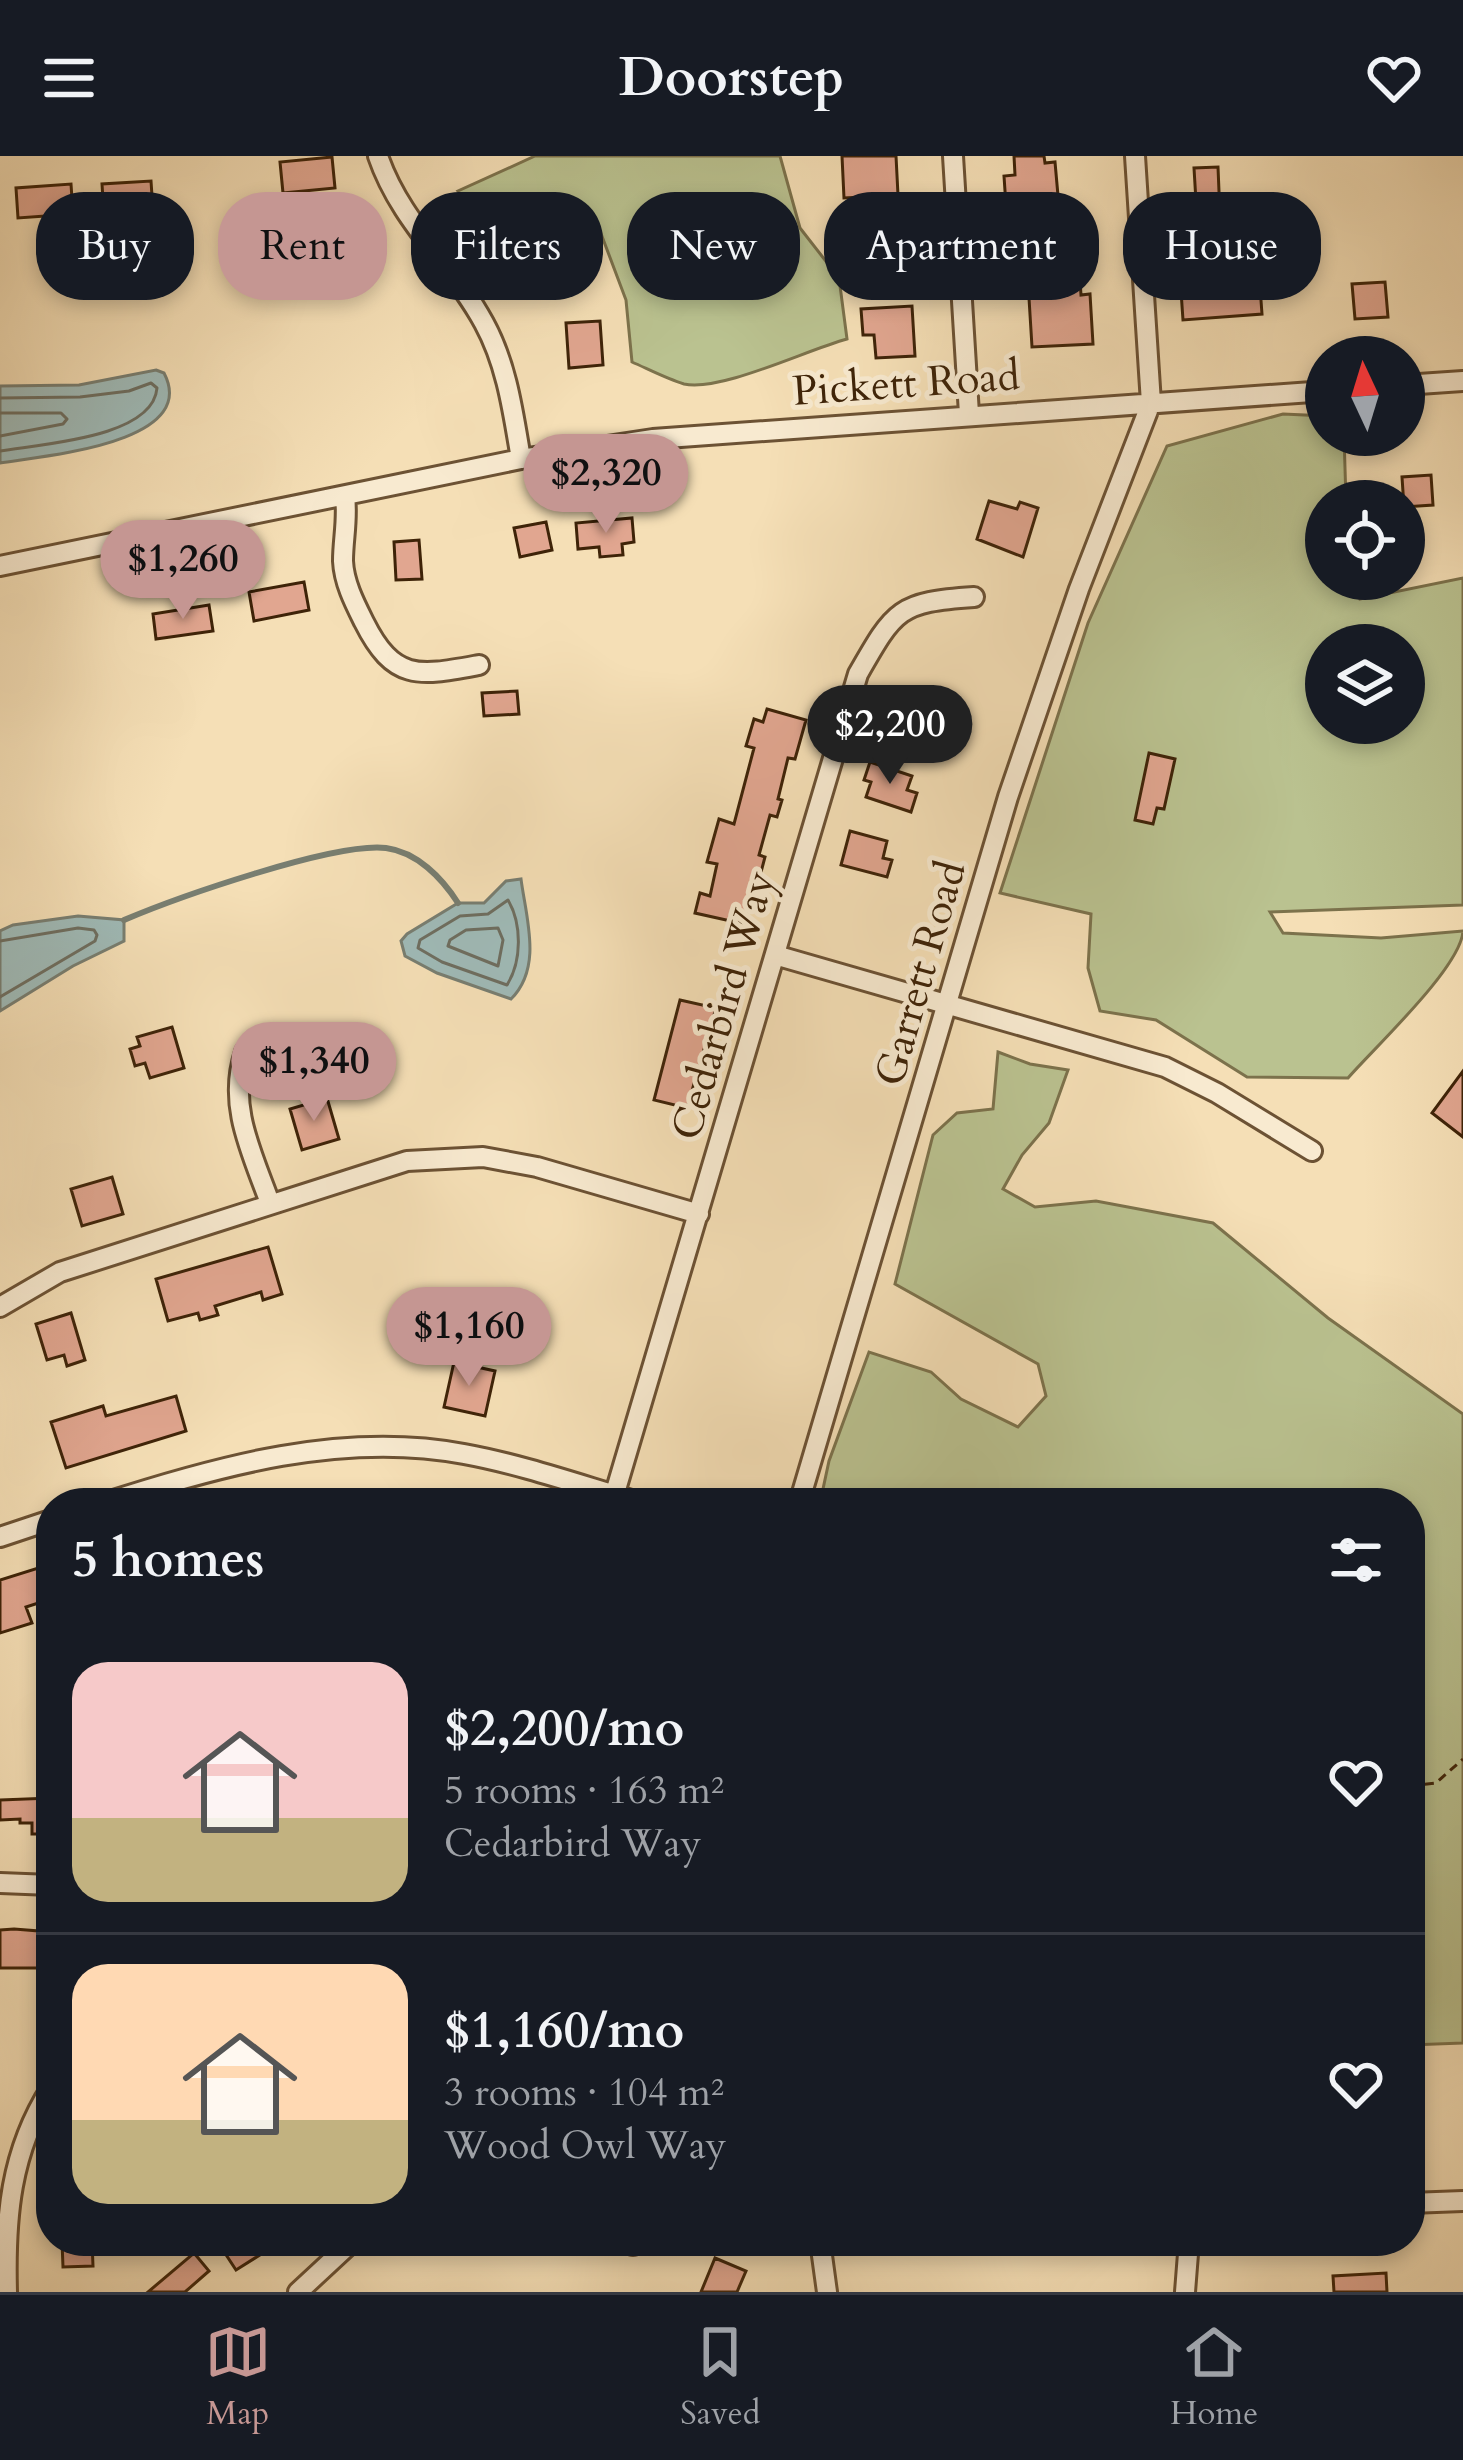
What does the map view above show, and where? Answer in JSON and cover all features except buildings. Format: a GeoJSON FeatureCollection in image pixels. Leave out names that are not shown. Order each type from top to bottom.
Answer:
{"type":"FeatureCollection","features":[{"type":"Feature","properties":{"kind":"street"},"geometry":{"type":"LineString","coordinates":[[378,156],[403,210],[469,299],[500,356],[521,459]]}},
{"type":"Feature","properties":{"kind":"street"},"geometry":{"type":"LineString","coordinates":[[953,156],[969,414]]}},
{"type":"Feature","properties":{"kind":"street"},"geometry":{"type":"LineString","coordinates":[[1136,156],[1151,403]]}},
{"type":"Feature","properties":{"kind":"street"},"geometry":{"type":"LineString","coordinates":[[1425,384],[1463,381]]}},
{"type":"Feature","properties":{"kind":"street","name":"Pickett Road"},"geometry":{"type":"LineString","coordinates":[[0,566],[521,459],[706,433],[1305,392]]}},
{"type":"Feature","properties":{"kind":"street","name":"Garrett Road"},"geometry":{"type":"LineString","coordinates":[[804,1488],[1008,797],[1079,589],[1151,403]]}},
{"type":"Feature","properties":{"kind":"street"},"geometry":{"type":"LineString","coordinates":[[345,496],[345,574],[378,650],[405,671],[479,665]]}},
{"type":"Feature","properties":{"kind":"street","name":"Cedarbird Way"},"geometry":{"type":"LineString","coordinates":[[616,1488],[830,760],[867,658],[884,628],[918,601],[974,597]]}},
{"type":"Feature","properties":{"kind":"street"},"geometry":{"type":"LineString","coordinates":[[776,955],[1165,1067],[1312,1151]]}},
{"type":"Feature","properties":{"kind":"street"},"geometry":{"type":"LineString","coordinates":[[245,1052],[238,1072],[241,1123],[270,1204]]}},
{"type":"Feature","properties":{"kind":"street"},"geometry":{"type":"LineString","coordinates":[[0,1307],[60,1272],[385,1165],[427,1158],[483,1157],[537,1167],[699,1214]]}},
{"type":"Feature","properties":{"kind":"street"},"geometry":{"type":"LineString","coordinates":[[149,1488],[210,1468],[369,1448],[461,1453],[577,1488]]}},
{"type":"Feature","properties":{"kind":"street"},"geometry":{"type":"LineString","coordinates":[[0,1537],[36,1525]]}},
{"type":"Feature","properties":{"kind":"street"},"geometry":{"type":"LineString","coordinates":[[0,1883],[36,1884]]}},
{"type":"Feature","properties":{"kind":"street"},"geometry":{"type":"LineString","coordinates":[[7,2292],[10,2187],[36,2114]]}},
{"type":"Feature","properties":{"kind":"street"},"geometry":{"type":"LineString","coordinates":[[1425,2202],[1463,2201]]}},
{"type":"Feature","properties":{"kind":"street"},"geometry":{"type":"LineString","coordinates":[[298,2292],[337,2256]]}},
{"type":"Feature","properties":{"kind":"street"},"geometry":{"type":"LineString","coordinates":[[822,2256],[827,2292]]}},
{"type":"Feature","properties":{"kind":"street"},"geometry":{"type":"LineString","coordinates":[[1185,2292],[1188,2256]]}},
{"type":"Feature","properties":{"kind":"path"},"geometry":{"type":"LineString","coordinates":[[1425,1784],[1436,1783],[1463,1760]]}},
{"type":"Feature","properties":{"kind":"green space"},"geometry":{"type":"Polygon","coordinates":[[[535,156],[780,156],[790,192],[627,192],[627,300],[800,300],[800,228],[824,259],[824,300],[842,300],[847,339],[719,382],[678,382],[632,362],[626,300],[603,239],[603,192],[458,191],[535,156]]]}},
{"type":"Feature","properties":{"kind":"green space"},"geometry":{"type":"Polygon","coordinates":[[[1283,414],[1305,415],[1305,456],[1345,456],[1345,480],[1305,480],[1305,600],[1425,600],[1425,586],[1463,578],[1463,905],[1270,912],[1283,933],[1381,938],[1463,931],[1459,946],[1433,985],[1348,1078],[1247,1077],[1156,1020],[1100,1011],[1088,968],[1091,914],[1000,893],[1088,623],[1167,446],[1283,414]]]}},
{"type":"Feature","properties":{"kind":"green space"},"geometry":{"type":"Polygon","coordinates":[[[998,1052],[1030,1064],[1068,1070],[1049,1123],[1022,1155],[1003,1189],[1035,1207],[1096,1201],[1213,1223],[1328,1318],[1463,1414],[1463,2043],[1425,2044],[1425,1488],[823,1488],[869,1352],[931,1372],[961,1399],[1018,1427],[1046,1396],[1038,1364],[895,1284],[933,1135],[957,1113],[993,1109],[998,1052]]]}},
{"type":"Feature","properties":{"kind":"water"},"geometry":{"type":"Polygon","coordinates":[[[156,370],[164,373],[169,397],[160,416],[139,431],[79,450],[0,463],[0,386],[79,385],[156,370]]]}},
{"type":"Feature","properties":{"kind":"water"},"geometry":{"type":"Polygon","coordinates":[[[521,879],[530,957],[521,986],[511,999],[437,973],[405,956],[401,941],[407,934],[458,903],[484,903],[506,881],[521,879]]]}},
{"type":"Feature","properties":{"kind":"water"},"geometry":{"type":"Polygon","coordinates":[[[78,916],[124,920],[124,941],[0,1011],[0,931],[78,916]]]}},
{"type":"Feature","properties":{"kind":"waterway"},"geometry":{"type":"LineString","coordinates":[[124,920],[255,874],[362,848],[386,848],[408,855],[436,876],[458,903]]}}]}
